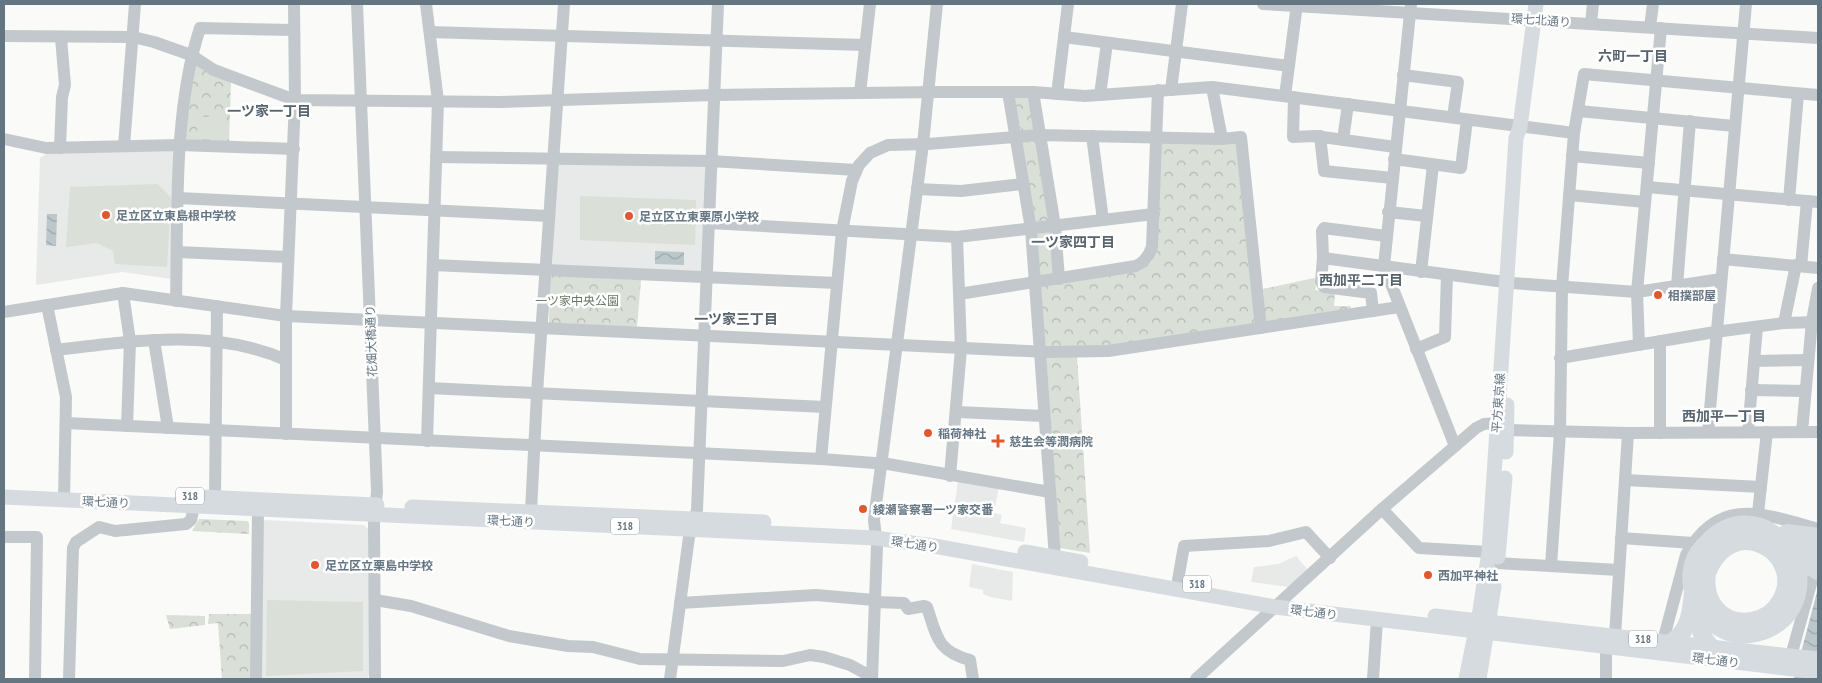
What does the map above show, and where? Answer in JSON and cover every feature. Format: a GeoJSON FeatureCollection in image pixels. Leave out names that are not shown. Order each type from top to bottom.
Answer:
{"type":"FeatureCollection","features":[{"type":"Feature","properties":{"kind":"highway"},"geometry":{"type":"LineString","coordinates":[[1667,642],[1686,628],[1695,566],[1701,545],[1724,530],[1745,525],[1765,528],[1782,540],[1792,556],[1798,574],[1796,596],[1787,615],[1769,629],[1744,635],[1719,629],[1710,622],[1702,614],[1693,592],[1694,565],[1701,545],[1716,533],[1732,524],[1741,522],[1759,523],[1796,536],[1818,537]]}},
{"type":"Feature","properties":{"kind":"highway"},"geometry":{"type":"LineString","coordinates":[[1701,545],[1729,532],[1752,530],[1789,541],[1818,558]]}},
{"type":"Feature","properties":{"kind":"highway"},"geometry":{"type":"LineString","coordinates":[[1710,646],[1704,641],[1700,630],[1706,576],[1709,569],[1711,563],[1715,556],[1727,546],[1745,541],[1755,542],[1772,550],[1778,557],[1784,573],[1784,591],[1781,600],[1769,614],[1752,621],[1733,620],[1725,616],[1718,611],[1708,596],[1706,586],[1707,578],[1708,570],[1714,555],[1720,550],[1736,542],[1745,540],[1755,541],[1784,551],[1818,571]]}},
{"type":"Feature","properties":{"kind":"main road","name":"平方東京線"},"geometry":{"type":"LineString","coordinates":[[1479,679],[1483,627],[1492,558],[1503,514],[1501,427],[1509,283],[1522,139],[1520,126],[1536,4]]}},
{"type":"Feature","properties":{"kind":"main road","name":"環七通り"},"geometry":{"type":"LineString","coordinates":[[4,488],[194,507],[258,510],[532,511],[693,523]]}},
{"type":"Feature","properties":{"kind":"main road","name":"環七通り"},"geometry":{"type":"LineString","coordinates":[[4,497],[64,495],[215,498],[376,510],[693,523],[874,533],[1055,558],[1178,580],[1280,603],[1610,641],[1791,666],[1818,659]]}},
{"type":"Feature","properties":{"kind":"main road","name":"環七通り"},"geometry":{"type":"LineString","coordinates":[[874,533],[934,546],[1377,620],[1483,627]]}},
{"type":"Feature","properties":{"kind":"main road","name":"平方東京線"},"geometry":{"type":"LineString","coordinates":[[1466,679],[1483,627]]}},
{"type":"Feature","properties":{"kind":"main road","name":"環七通り"},"geometry":{"type":"LineString","coordinates":[[1610,641],[1667,642],[1710,646],[1818,672]]}},
{"type":"Feature","properties":{"kind":"street"},"geometry":{"type":"LineString","coordinates":[[124,146],[135,4]]}},
{"type":"Feature","properties":{"kind":"street"},"geometry":{"type":"LineString","coordinates":[[286,434],[286,316],[295,100],[294,4]]}},
{"type":"Feature","properties":{"kind":"street","name":"花畑大橋通り"},"geometry":{"type":"LineString","coordinates":[[357,4],[375,438],[374,679]]}},
{"type":"Feature","properties":{"kind":"street"},"geometry":{"type":"LineString","coordinates":[[426,4],[438,102],[428,441]]}},
{"type":"Feature","properties":{"kind":"street"},"geometry":{"type":"LineString","coordinates":[[532,511],[537,393],[564,4]]}},
{"type":"Feature","properties":{"kind":"street"},"geometry":{"type":"LineString","coordinates":[[670,679],[693,523],[699,455],[718,4]]}},
{"type":"Feature","properties":{"kind":"street"},"geometry":{"type":"LineString","coordinates":[[860,93],[870,4]]}},
{"type":"Feature","properties":{"kind":"street"},"geometry":{"type":"LineString","coordinates":[[375,600],[411,606],[509,636],[568,646],[593,648],[640,659],[729,658],[783,661],[810,656],[824,657],[850,665],[872,678],[874,533],[880,464],[917,189],[937,4]]}},
{"type":"Feature","properties":{"kind":"street"},"geometry":{"type":"LineString","coordinates":[[1057,94],[1068,4]]}},
{"type":"Feature","properties":{"kind":"street"},"geometry":{"type":"LineString","coordinates":[[959,294],[1136,266],[1143,263],[1150,254],[1154,214],[1156,138],[1164,90],[1176,51],[1182,4]]}},
{"type":"Feature","properties":{"kind":"street","name":"環七北通り"},"geometry":{"type":"LineString","coordinates":[[1263,4],[1410,8],[1534,19],[1813,38]]}},
{"type":"Feature","properties":{"kind":"street"},"geometry":{"type":"LineString","coordinates":[[1591,23],[1593,4]]}},
{"type":"Feature","properties":{"kind":"street"},"geometry":{"type":"LineString","coordinates":[[1639,345],[1637,292],[1656,80],[1653,4]]}},
{"type":"Feature","properties":{"kind":"street"},"geometry":{"type":"LineString","coordinates":[[1708,432],[1737,88],[1746,4]]}},
{"type":"Feature","properties":{"kind":"street"},"geometry":{"type":"LineString","coordinates":[[1297,5],[1289,66],[1294,137],[1320,136],[1343,140],[1433,165],[1461,168],[1467,120]]}},
{"type":"Feature","properties":{"kind":"street"},"geometry":{"type":"LineString","coordinates":[[1410,8],[1384,266],[1398,307],[1455,446]]}},
{"type":"Feature","properties":{"kind":"street"},"geometry":{"type":"LineString","coordinates":[[176,301],[180,145],[191,55],[200,28],[294,30]]}},
{"type":"Feature","properties":{"kind":"street"},"geometry":{"type":"LineString","coordinates":[[430,32],[865,45]]}},
{"type":"Feature","properties":{"kind":"street"},"geometry":{"type":"LineString","coordinates":[[4,36],[133,38],[154,42],[191,55],[214,70],[295,100],[438,102],[928,92],[1033,92],[1100,95],[1212,87],[1574,133]]}},
{"type":"Feature","properties":{"kind":"street"},"geometry":{"type":"LineString","coordinates":[[1064,37],[1289,66]]}},
{"type":"Feature","properties":{"kind":"street"},"geometry":{"type":"LineString","coordinates":[[60,38],[64,85],[60,148]]}},
{"type":"Feature","properties":{"kind":"street"},"geometry":{"type":"LineString","coordinates":[[1100,95],[1107,43]]}},
{"type":"Feature","properties":{"kind":"street"},"geometry":{"type":"LineString","coordinates":[[1551,566],[1560,432],[1562,287],[1574,133],[1584,74],[1818,95]]}},
{"type":"Feature","properties":{"kind":"street"},"geometry":{"type":"LineString","coordinates":[[1403,75],[1458,82],[1453,117]]}},
{"type":"Feature","properties":{"kind":"street"},"geometry":{"type":"LineString","coordinates":[[1212,87],[1222,139]]}},
{"type":"Feature","properties":{"kind":"street"},"geometry":{"type":"LineString","coordinates":[[1008,92],[1032,229],[1055,558]]}},
{"type":"Feature","properties":{"kind":"street"},"geometry":{"type":"LineString","coordinates":[[1033,92],[1055,226],[1059,279]]}},
{"type":"Feature","properties":{"kind":"street"},"geometry":{"type":"LineString","coordinates":[[1789,200],[1798,94]]}},
{"type":"Feature","properties":{"kind":"street"},"geometry":{"type":"LineString","coordinates":[[1343,140],[1348,104]]}},
{"type":"Feature","properties":{"kind":"street"},"geometry":{"type":"LineString","coordinates":[[1578,111],[1734,126]]}},
{"type":"Feature","properties":{"kind":"street"},"geometry":{"type":"LineString","coordinates":[[1677,286],[1690,121]]}},
{"type":"Feature","properties":{"kind":"street"},"geometry":{"type":"LineString","coordinates":[[821,459],[842,232],[852,181],[856,170],[870,153],[888,145],[1040,135],[1222,139],[1241,137],[1261,328]]}},
{"type":"Feature","properties":{"kind":"street"},"geometry":{"type":"LineString","coordinates":[[1092,136],[1103,220]]}},
{"type":"Feature","properties":{"kind":"street"},"geometry":{"type":"LineString","coordinates":[[1320,136],[1324,171],[1392,178]]}},
{"type":"Feature","properties":{"kind":"street"},"geometry":{"type":"LineString","coordinates":[[4,139],[46,148],[180,145],[294,149]]}},
{"type":"Feature","properties":{"kind":"street"},"geometry":{"type":"LineString","coordinates":[[1572,156],[1649,163]]}},
{"type":"Feature","properties":{"kind":"street"},"geometry":{"type":"LineString","coordinates":[[436,157],[711,161],[856,170]]}},
{"type":"Feature","properties":{"kind":"street"},"geometry":{"type":"LineString","coordinates":[[1421,272],[1433,165]]}},
{"type":"Feature","properties":{"kind":"street"},"geometry":{"type":"LineString","coordinates":[[917,189],[961,191],[1024,184]]}},
{"type":"Feature","properties":{"kind":"street"},"geometry":{"type":"LineString","coordinates":[[1647,187],[1813,202],[1784,323]]}},
{"type":"Feature","properties":{"kind":"street"},"geometry":{"type":"LineString","coordinates":[[1569,196],[1645,202]]}},
{"type":"Feature","properties":{"kind":"street"},"geometry":{"type":"LineString","coordinates":[[178,198],[549,216]]}},
{"type":"Feature","properties":{"kind":"street"},"geometry":{"type":"LineString","coordinates":[[1388,212],[1427,216]]}},
{"type":"Feature","properties":{"kind":"street"},"geometry":{"type":"LineString","coordinates":[[708,223],[956,238],[1154,214]]}},
{"type":"Feature","properties":{"kind":"street"},"geometry":{"type":"LineString","coordinates":[[1373,311],[1371,293],[1324,287],[1321,282],[1323,258],[1322,231],[1324,228],[1386,236]]}},
{"type":"Feature","properties":{"kind":"street"},"geometry":{"type":"LineString","coordinates":[[950,476],[961,349],[956,238]]}},
{"type":"Feature","properties":{"kind":"street"},"geometry":{"type":"LineString","coordinates":[[177,252],[288,257]]}},
{"type":"Feature","properties":{"kind":"street"},"geometry":{"type":"LineString","coordinates":[[1323,258],[1509,283],[1637,292],[1721,279]]}},
{"type":"Feature","properties":{"kind":"street"},"geometry":{"type":"LineString","coordinates":[[1723,259],[1818,268]]}},
{"type":"Feature","properties":{"kind":"street"},"geometry":{"type":"LineString","coordinates":[[433,265],[837,283]]}},
{"type":"Feature","properties":{"kind":"street"},"geometry":{"type":"LineString","coordinates":[[1416,349],[1445,337],[1447,274]]}},
{"type":"Feature","properties":{"kind":"street"},"geometry":{"type":"LineString","coordinates":[[1802,432],[1808,360],[1815,321],[1818,288]]}},
{"type":"Feature","properties":{"kind":"street"},"geometry":{"type":"LineString","coordinates":[[4,312],[123,293],[286,316],[1041,352],[1108,351],[1398,307]]}},
{"type":"Feature","properties":{"kind":"street"},"geometry":{"type":"LineString","coordinates":[[123,293],[130,341],[127,426]]}},
{"type":"Feature","properties":{"kind":"street"},"geometry":{"type":"LineString","coordinates":[[47,305],[66,397],[64,495]]}},
{"type":"Feature","properties":{"kind":"street"},"geometry":{"type":"LineString","coordinates":[[215,498],[218,430],[217,306]]}},
{"type":"Feature","properties":{"kind":"street"},"geometry":{"type":"LineString","coordinates":[[1560,358],[1717,332],[1815,321]]}},
{"type":"Feature","properties":{"kind":"street"},"geometry":{"type":"LineString","coordinates":[[1748,432],[1757,327]]}},
{"type":"Feature","properties":{"kind":"street"},"geometry":{"type":"LineString","coordinates":[[56,350],[154,340],[231,344],[272,354],[286,360]]}},
{"type":"Feature","properties":{"kind":"street"},"geometry":{"type":"LineString","coordinates":[[154,340],[168,428]]}},
{"type":"Feature","properties":{"kind":"street"},"geometry":{"type":"LineString","coordinates":[[1660,342],[1660,433]]}},
{"type":"Feature","properties":{"kind":"street"},"geometry":{"type":"LineString","coordinates":[[1754,361],[1808,360]]}},
{"type":"Feature","properties":{"kind":"street"},"geometry":{"type":"LineString","coordinates":[[429,388],[825,407]]}},
{"type":"Feature","properties":{"kind":"street"},"geometry":{"type":"LineString","coordinates":[[1751,390],[1805,391]]}},
{"type":"Feature","properties":{"kind":"street"},"geometry":{"type":"LineString","coordinates":[[957,412],[1044,416]]}},
{"type":"Feature","properties":{"kind":"street"},"geometry":{"type":"LineString","coordinates":[[66,423],[699,455],[821,459],[880,464],[1050,492]]}},
{"type":"Feature","properties":{"kind":"street"},"geometry":{"type":"LineString","coordinates":[[1196,679],[1382,509],[1480,425],[1560,432],[1818,432]]}},
{"type":"Feature","properties":{"kind":"street"},"geometry":{"type":"LineString","coordinates":[[1758,513],[1767,432]]}},
{"type":"Feature","properties":{"kind":"street"},"geometry":{"type":"LineString","coordinates":[[1606,679],[1621,538],[1628,433]]}},
{"type":"Feature","properties":{"kind":"street"},"geometry":{"type":"LineString","coordinates":[[1625,480],[1761,487]]}},
{"type":"Feature","properties":{"kind":"street"},"geometry":{"type":"LineString","coordinates":[[69,679],[74,548],[76,542],[99,527],[115,531],[186,524],[191,520],[194,507]]}},
{"type":"Feature","properties":{"kind":"street"},"geometry":{"type":"LineString","coordinates":[[1382,509],[1419,548],[1551,566],[1618,570]]}},
{"type":"Feature","properties":{"kind":"street"},"geometry":{"type":"LineString","coordinates":[[256,679],[258,510]]}},
{"type":"Feature","properties":{"kind":"street"},"geometry":{"type":"LineString","coordinates":[[1621,538],[1701,545],[1709,525],[1717,520],[1740,513],[1758,513],[1818,529]]}},
{"type":"Feature","properties":{"kind":"street"},"geometry":{"type":"LineString","coordinates":[[1178,580],[1184,546],[1269,541],[1306,532],[1330,558]]}},
{"type":"Feature","properties":{"kind":"street"},"geometry":{"type":"LineString","coordinates":[[4,537],[37,537],[35,679]]}},
{"type":"Feature","properties":{"kind":"street"},"geometry":{"type":"LineString","coordinates":[[1791,666],[1818,558]]}},
{"type":"Feature","properties":{"kind":"street"},"geometry":{"type":"LineString","coordinates":[[680,603],[816,595],[904,603],[908,609],[927,607],[938,640],[951,655],[970,660],[973,679]]}},
{"type":"Feature","properties":{"kind":"street"},"geometry":{"type":"LineString","coordinates":[[1373,679],[1377,620]]}},
{"type":"Feature","properties":{"kind":"shaded area","name":"足立区立東島根中学校"},"geometry":{"type":"Polygon","coordinates":[[[174,148],[172,279],[122,272],[36,285],[40,158],[48,153],[174,148]]]}},
{"type":"Feature","properties":{"kind":"shaded area","name":"足立区立東栗原小学校"},"geometry":{"type":"Polygon","coordinates":[[[558,163],[704,165],[706,169],[702,271],[552,266],[558,163]]]}},
{"type":"Feature","properties":{"kind":"shaded area"},"geometry":{"type":"Polygon","coordinates":[[[958,481],[999,487],[994,513],[1002,515],[1000,523],[1026,528],[1024,542],[951,529],[958,481]]]}},
{"type":"Feature","properties":{"kind":"shaded area","name":"足立区立栗島中学校"},"geometry":{"type":"Polygon","coordinates":[[[262,521],[364,525],[368,529],[370,674],[367,678],[261,679],[262,521]]]}},
{"type":"Feature","properties":{"kind":"shaded area"},"geometry":{"type":"Polygon","coordinates":[[[1296,556],[1308,570],[1289,587],[1251,582],[1254,567],[1278,564],[1296,556]]]}},
{"type":"Feature","properties":{"kind":"shaded area"},"geometry":{"type":"Polygon","coordinates":[[[972,564],[1013,572],[1012,601],[990,597],[983,594],[983,590],[969,587],[972,564]]]}},
{"type":"Feature","properties":{"kind":"green space"},"geometry":{"type":"Polygon","coordinates":[[[197,65],[231,82],[229,143],[185,139],[194,66],[197,65]]]}},
{"type":"Feature","properties":{"kind":"green space"},"geometry":{"type":"Polygon","coordinates":[[[1016,97],[1028,98],[1036,129],[1022,135],[1014,101],[1016,97]]]}},
{"type":"Feature","properties":{"kind":"green space"},"geometry":{"type":"Polygon","coordinates":[[[198,117],[227,117],[226,140],[197,139],[198,117]]]}},
{"type":"Feature","properties":{"kind":"green space"},"geometry":{"type":"Polygon","coordinates":[[[1035,138],[1052,220],[1037,226],[1020,142],[1035,138]]]}},
{"type":"Feature","properties":{"kind":"green space"},"geometry":{"type":"Polygon","coordinates":[[[1160,143],[1240,143],[1258,326],[1109,349],[1046,350],[1039,290],[1042,285],[1140,271],[1152,261],[1157,248],[1160,143]]]}},
{"type":"Feature","properties":{"kind":"green space"},"geometry":{"type":"Polygon","coordinates":[[[158,184],[171,198],[167,267],[115,264],[113,251],[97,243],[66,247],[70,187],[158,184]]]}},
{"type":"Feature","properties":{"kind":"green space"},"geometry":{"type":"Polygon","coordinates":[[[580,196],[696,200],[695,245],[580,240],[580,196]]]}},
{"type":"Feature","properties":{"kind":"green space"},"geometry":{"type":"Polygon","coordinates":[[[1050,230],[1056,275],[1038,276],[1035,235],[1050,230]]]}},
{"type":"Feature","properties":{"kind":"green space","name":"一ツ家中央公園"},"geometry":{"type":"Polygon","coordinates":[[[550,275],[641,280],[637,327],[549,323],[550,275]]]}},
{"type":"Feature","properties":{"kind":"green space"},"geometry":{"type":"Polygon","coordinates":[[[1314,278],[1316,280],[1315,290],[1335,292],[1334,306],[1350,306],[1353,312],[1266,324],[1263,289],[1314,278]]]}},
{"type":"Feature","properties":{"kind":"green space"},"geometry":{"type":"Polygon","coordinates":[[[1046,356],[1077,356],[1090,553],[1060,548],[1046,356]]]}},
{"type":"Feature","properties":{"kind":"green space"},"geometry":{"type":"Polygon","coordinates":[[[199,519],[247,521],[249,523],[249,534],[192,531],[199,519]]]}},
{"type":"Feature","properties":{"kind":"green space"},"geometry":{"type":"Polygon","coordinates":[[[267,600],[363,602],[363,671],[266,676],[267,600]]]}},
{"type":"Feature","properties":{"kind":"green space"},"geometry":{"type":"Polygon","coordinates":[[[209,614],[251,614],[252,679],[222,679],[218,623],[208,624],[209,614]]]}},
{"type":"Feature","properties":{"kind":"green space"},"geometry":{"type":"Polygon","coordinates":[[[166,615],[205,616],[205,625],[170,629],[166,615]]]}},
{"type":"Feature","properties":{"kind":"water"},"geometry":{"type":"Polygon","coordinates":[[[47,214],[57,214],[56,246],[46,245],[47,214]]]}},
{"type":"Feature","properties":{"kind":"water"},"geometry":{"type":"Polygon","coordinates":[[[655,251],[684,252],[684,265],[655,264],[655,251]]]}},
{"type":"Feature","properties":{"kind":"water"},"geometry":{"type":"Polygon","coordinates":[[[1818,588],[1818,679],[1794,679],[1818,588]]]}},
{"type":"Feature","properties":{"kind":"place","name":"足立区立東島根中学校"},"geometry":{"type":"Point","coordinates":[106,215]}},
{"type":"Feature","properties":{"kind":"place","name":"足立区立東栗原小学校"},"geometry":{"type":"Point","coordinates":[629,216]}},
{"type":"Feature","properties":{"kind":"place","name":"相撲部屋"},"geometry":{"type":"Point","coordinates":[1658,295]}},
{"type":"Feature","properties":{"kind":"place","name":"稲荷神社"},"geometry":{"type":"Point","coordinates":[928,433]}},
{"type":"Feature","properties":{"kind":"place","name":"慈生会等潤病院"},"geometry":{"type":"Point","coordinates":[998,441]}},
{"type":"Feature","properties":{"kind":"place","name":"綾瀬警察署一ツ家交番"},"geometry":{"type":"Point","coordinates":[863,509]}},
{"type":"Feature","properties":{"kind":"place","name":"足立区立栗島中学校"},"geometry":{"type":"Point","coordinates":[315,565]}},
{"type":"Feature","properties":{"kind":"place","name":"西加平神社"},"geometry":{"type":"Point","coordinates":[1428,575]}},
{"type":"Feature","properties":{"kind":"district","name":"六町一丁目"},"geometry":{"type":"Point","coordinates":[1633,56]}},
{"type":"Feature","properties":{"kind":"district","name":"一ツ家一丁目"},"geometry":{"type":"Point","coordinates":[269,111]}},
{"type":"Feature","properties":{"kind":"district","name":"一ツ家四丁目"},"geometry":{"type":"Point","coordinates":[1073,242]}},
{"type":"Feature","properties":{"kind":"district","name":"西加平二丁目"},"geometry":{"type":"Point","coordinates":[1361,280]}},
{"type":"Feature","properties":{"kind":"district","name":"一ツ家三丁目"},"geometry":{"type":"Point","coordinates":[736,319]}},
{"type":"Feature","properties":{"kind":"district","name":"西加平一丁目"},"geometry":{"type":"Point","coordinates":[1724,416]}}]}
